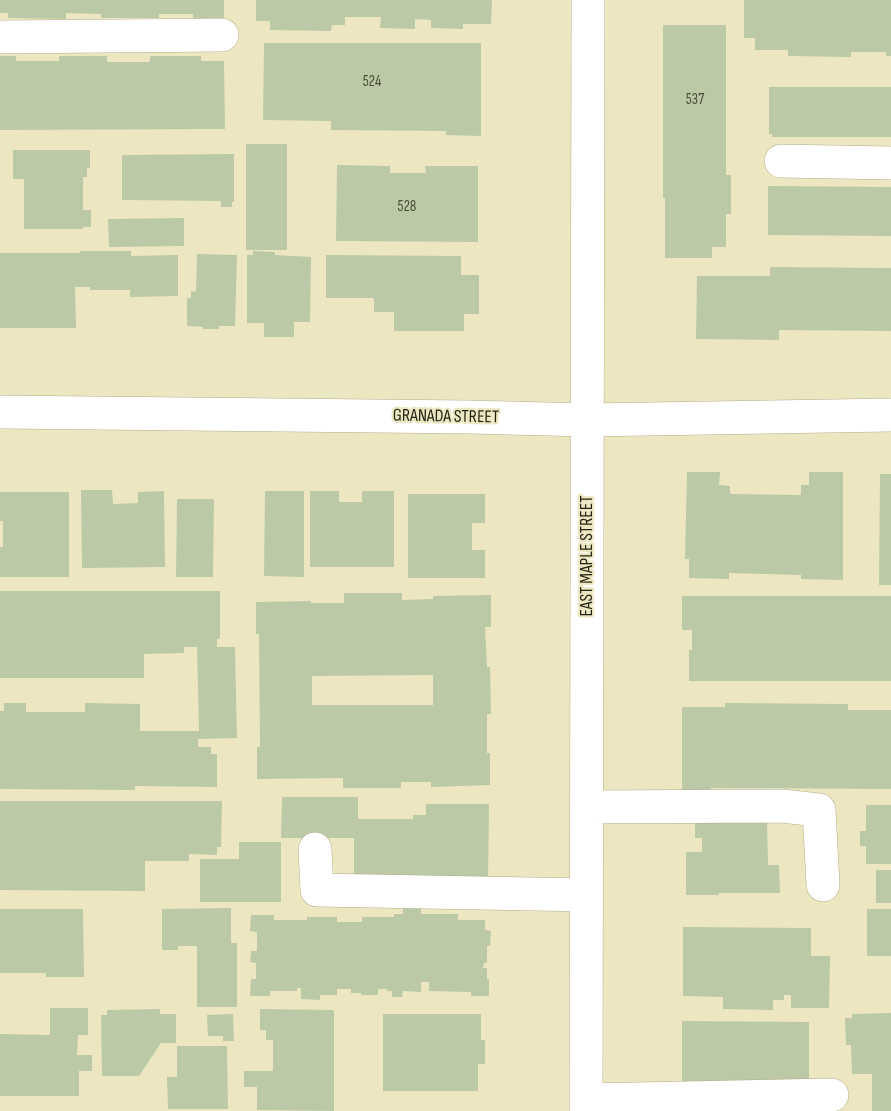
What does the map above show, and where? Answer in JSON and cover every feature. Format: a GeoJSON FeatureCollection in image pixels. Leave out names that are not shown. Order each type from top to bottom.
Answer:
{"type":"FeatureCollection","features":[{"type":"Feature","properties":{"kind":"street","name":"EAST MAPLE STREET"},"geometry":{"type":"LineString","coordinates":[[586,1105],[588,0]]}},
{"type":"Feature","properties":{"kind":"street"},"geometry":{"type":"LineString","coordinates":[[0,37],[222,35]]}},
{"type":"Feature","properties":{"kind":"street"},"geometry":{"type":"LineString","coordinates":[[781,160],[891,163]]}},
{"type":"Feature","properties":{"kind":"street","name":"GRANADA STREET"},"geometry":{"type":"LineString","coordinates":[[0,412],[588,420],[891,415]]}},
{"type":"Feature","properties":{"kind":"street"},"geometry":{"type":"LineString","coordinates":[[587,807],[781,806],[819,810],[823,885]]}},
{"type":"Feature","properties":{"kind":"street"},"geometry":{"type":"LineString","coordinates":[[315,849],[317,890],[587,895]]}},
{"type":"Feature","properties":{"kind":"street"},"geometry":{"type":"LineString","coordinates":[[586,1105],[832,1095]]}},
{"type":"Feature","properties":{"kind":"building"},"geometry":{"type":"Polygon","coordinates":[[[0,0],[224,0],[224,19],[193,19],[193,14],[159,14],[159,18],[101,18],[101,14],[66,13],[66,19],[8,18],[8,13],[0,13],[0,0]]]}},
{"type":"Feature","properties":{"kind":"building"},"geometry":{"type":"Polygon","coordinates":[[[256,0],[492,0],[491,24],[463,24],[463,29],[431,28],[431,20],[415,19],[415,29],[380,28],[381,17],[345,17],[345,25],[332,25],[331,31],[270,30],[270,21],[256,21],[256,0]]]}},
{"type":"Feature","properties":{"kind":"building"},"geometry":{"type":"Polygon","coordinates":[[[744,0],[891,0],[891,56],[886,56],[886,52],[851,52],[851,57],[788,56],[788,50],[755,50],[755,38],[744,38],[744,0]]]}},
{"type":"Feature","properties":{"kind":"building"},"geometry":{"type":"Polygon","coordinates":[[[663,25],[726,25],[726,175],[731,175],[731,214],[726,214],[726,247],[712,247],[712,258],[665,258],[663,25]]]}},
{"type":"Feature","properties":{"kind":"building"},"geometry":{"type":"Polygon","coordinates":[[[264,43],[481,43],[481,136],[446,135],[446,131],[331,130],[331,121],[263,120],[264,43]]]}},
{"type":"Feature","properties":{"kind":"building"},"geometry":{"type":"Polygon","coordinates":[[[0,56],[16,56],[16,61],[59,61],[59,56],[107,56],[107,62],[150,62],[150,56],[201,56],[201,61],[224,61],[225,129],[0,130],[0,56]]]}},
{"type":"Feature","properties":{"kind":"building"},"geometry":{"type":"Polygon","coordinates":[[[769,87],[891,87],[891,137],[772,137],[772,134],[769,134],[769,87]]]}},
{"type":"Feature","properties":{"kind":"building"},"geometry":{"type":"Polygon","coordinates":[[[246,144],[287,144],[287,250],[246,250],[246,144]]]}},
{"type":"Feature","properties":{"kind":"building"},"geometry":{"type":"Polygon","coordinates":[[[13,150],[90,150],[90,168],[87,168],[87,177],[83,177],[83,210],[91,210],[91,227],[24,229],[24,179],[13,179],[13,150]]]}},
{"type":"Feature","properties":{"kind":"building"},"geometry":{"type":"Polygon","coordinates":[[[234,154],[234,202],[232,202],[232,207],[221,207],[221,201],[122,200],[122,155],[234,154]]]}},
{"type":"Feature","properties":{"kind":"building"},"geometry":{"type":"Polygon","coordinates":[[[337,165],[390,166],[390,173],[426,173],[425,166],[478,166],[478,242],[336,241],[337,165]]]}},
{"type":"Feature","properties":{"kind":"building"},"geometry":{"type":"Polygon","coordinates":[[[768,186],[891,187],[891,236],[768,235],[768,186]]]}},
{"type":"Feature","properties":{"kind":"building"},"geometry":{"type":"Polygon","coordinates":[[[184,218],[184,246],[109,247],[108,219],[184,218]]]}},
{"type":"Feature","properties":{"kind":"building"},"geometry":{"type":"Polygon","coordinates":[[[80,251],[131,251],[131,256],[178,255],[178,296],[130,297],[130,290],[90,290],[90,287],[75,287],[76,328],[0,328],[0,253],[80,253],[80,251]]]}},
{"type":"Feature","properties":{"kind":"building"},"geometry":{"type":"Polygon","coordinates":[[[253,251],[311,257],[310,322],[294,322],[294,337],[264,337],[264,323],[247,323],[247,255],[253,255],[253,251]]]}},
{"type":"Feature","properties":{"kind":"building"},"geometry":{"type":"Polygon","coordinates":[[[197,254],[237,255],[235,326],[203,329],[203,327],[187,326],[187,298],[191,298],[191,291],[196,292],[197,254]]]}},
{"type":"Feature","properties":{"kind":"building"},"geometry":{"type":"Polygon","coordinates":[[[326,255],[461,256],[461,275],[479,275],[479,314],[464,314],[464,331],[394,331],[394,312],[374,312],[374,298],[326,298],[326,255]]]}},
{"type":"Feature","properties":{"kind":"building"},"geometry":{"type":"Polygon","coordinates":[[[770,267],[891,268],[891,331],[779,330],[779,340],[696,339],[697,276],[770,276],[770,267]]]}},
{"type":"Feature","properties":{"kind":"building"},"geometry":{"type":"Polygon","coordinates":[[[687,472],[720,472],[719,485],[730,486],[730,494],[801,495],[801,485],[809,485],[809,472],[843,472],[843,580],[801,579],[801,575],[729,573],[729,579],[689,578],[689,559],[685,559],[687,472]]]}},
{"type":"Feature","properties":{"kind":"building"},"geometry":{"type":"Polygon","coordinates":[[[880,474],[891,474],[891,585],[879,585],[880,474]]]}},
{"type":"Feature","properties":{"kind":"building"},"geometry":{"type":"Polygon","coordinates":[[[81,490],[112,490],[113,504],[138,503],[138,492],[164,491],[165,567],[82,568],[81,490]]]}},
{"type":"Feature","properties":{"kind":"building"},"geometry":{"type":"Polygon","coordinates":[[[265,491],[304,491],[304,577],[264,576],[265,491]]]}},
{"type":"Feature","properties":{"kind":"building"},"geometry":{"type":"Polygon","coordinates":[[[310,491],[339,491],[339,502],[362,502],[362,491],[394,491],[394,567],[310,567],[310,491]]]}},
{"type":"Feature","properties":{"kind":"building"},"geometry":{"type":"Polygon","coordinates":[[[0,492],[69,492],[69,577],[0,577],[3,521],[0,521],[0,492]]]}},
{"type":"Feature","properties":{"kind":"building"},"geometry":{"type":"Polygon","coordinates":[[[408,494],[485,494],[485,523],[472,523],[472,550],[485,550],[485,578],[408,578],[408,494]]]}},
{"type":"Feature","properties":{"kind":"building"},"geometry":{"type":"Polygon","coordinates":[[[177,499],[214,499],[213,577],[176,577],[177,499]]]}},
{"type":"Feature","properties":{"kind":"building"},"geometry":{"type":"Polygon","coordinates":[[[0,591],[220,591],[220,639],[217,639],[217,647],[235,647],[237,738],[198,739],[198,747],[211,747],[211,754],[217,754],[217,787],[135,786],[135,790],[0,789],[0,711],[4,711],[4,703],[26,703],[26,712],[85,712],[85,703],[140,704],[140,731],[199,731],[197,647],[184,647],[184,653],[144,654],[144,678],[0,678],[0,591]]]}},
{"type":"Feature","properties":{"kind":"building"},"geometry":{"type":"Polygon","coordinates":[[[344,593],[402,593],[402,600],[433,599],[433,596],[491,595],[491,627],[485,627],[487,667],[490,667],[491,714],[487,714],[487,753],[490,753],[490,785],[431,787],[431,782],[401,782],[401,788],[343,788],[343,778],[257,779],[257,747],[260,747],[259,634],[256,634],[256,602],[344,603],[344,593]],[[433,675],[312,676],[312,705],[433,705],[433,675]]]}},
{"type":"Feature","properties":{"kind":"building"},"geometry":{"type":"Polygon","coordinates":[[[682,596],[891,596],[891,681],[689,681],[689,650],[692,650],[692,630],[682,630],[682,596]]]}},
{"type":"Feature","properties":{"kind":"building"},"geometry":{"type":"Polygon","coordinates":[[[725,703],[848,704],[848,710],[891,710],[891,789],[711,788],[711,792],[682,792],[682,707],[725,707],[725,703]]]}},
{"type":"Feature","properties":{"kind":"building"},"geometry":{"type":"Polygon","coordinates":[[[282,797],[358,797],[358,819],[413,819],[413,815],[426,815],[426,804],[489,804],[488,881],[354,880],[354,838],[281,838],[282,797]]]}},
{"type":"Feature","properties":{"kind":"building"},"geometry":{"type":"Polygon","coordinates":[[[0,801],[222,801],[221,847],[217,847],[217,855],[189,854],[189,861],[145,861],[145,891],[0,890],[0,801]]]}},
{"type":"Feature","properties":{"kind":"building"},"geometry":{"type":"Polygon","coordinates":[[[866,805],[891,805],[891,864],[866,864],[866,846],[860,846],[860,831],[866,831],[866,805]]]}},
{"type":"Feature","properties":{"kind":"building"},"geometry":{"type":"Polygon","coordinates":[[[695,819],[767,819],[768,865],[779,865],[780,893],[686,895],[686,852],[702,852],[702,838],[695,838],[695,819]]]}},
{"type":"Feature","properties":{"kind":"building"},"geometry":{"type":"Polygon","coordinates":[[[239,842],[281,842],[281,902],[200,902],[200,859],[239,859],[239,842]]]}},
{"type":"Feature","properties":{"kind":"building"},"geometry":{"type":"Polygon","coordinates":[[[876,870],[891,870],[891,903],[876,903],[876,870]]]}},
{"type":"Feature","properties":{"kind":"building"},"geometry":{"type":"Polygon","coordinates":[[[231,908],[231,943],[237,943],[237,1007],[197,1007],[197,946],[178,946],[178,950],[162,950],[162,909],[231,908]]]}},
{"type":"Feature","properties":{"kind":"building"},"geometry":{"type":"Polygon","coordinates":[[[403,908],[421,909],[421,914],[458,914],[458,920],[485,920],[485,930],[491,931],[490,946],[487,946],[487,963],[484,963],[483,968],[487,968],[489,996],[471,996],[471,992],[429,991],[429,982],[421,982],[421,992],[403,991],[402,997],[392,997],[392,991],[387,991],[387,989],[378,989],[378,995],[361,995],[361,993],[351,993],[351,989],[337,989],[337,995],[320,995],[320,1000],[301,999],[301,988],[297,988],[297,991],[270,991],[270,996],[250,996],[251,979],[256,979],[256,963],[250,962],[251,951],[257,951],[257,932],[250,931],[251,915],[274,915],[274,920],[337,917],[337,922],[362,922],[362,917],[394,917],[394,914],[403,914],[403,908]]]}},
{"type":"Feature","properties":{"kind":"building"},"geometry":{"type":"Polygon","coordinates":[[[0,909],[83,909],[84,977],[46,977],[46,973],[0,973],[0,909]]]}},
{"type":"Feature","properties":{"kind":"building"},"geometry":{"type":"Polygon","coordinates":[[[867,909],[891,909],[891,956],[867,956],[867,909]]]}},
{"type":"Feature","properties":{"kind":"building"},"geometry":{"type":"Polygon","coordinates":[[[683,927],[811,928],[811,956],[830,956],[829,1008],[791,1008],[791,995],[784,995],[784,1000],[773,1000],[773,1010],[723,1009],[723,997],[683,996],[683,927]]]}},
{"type":"Feature","properties":{"kind":"building"},"geometry":{"type":"Polygon","coordinates":[[[50,1008],[88,1008],[88,1035],[78,1035],[77,1055],[92,1055],[92,1071],[79,1071],[79,1096],[0,1096],[0,1034],[50,1035],[50,1008]]]}},
{"type":"Feature","properties":{"kind":"building"},"geometry":{"type":"Polygon","coordinates":[[[160,1009],[160,1014],[176,1014],[176,1043],[161,1043],[139,1076],[102,1076],[101,1015],[107,1015],[107,1010],[160,1009]]]}},
{"type":"Feature","properties":{"kind":"building"},"geometry":{"type":"Polygon","coordinates":[[[260,1009],[334,1010],[334,1111],[257,1110],[257,1087],[244,1087],[244,1071],[273,1071],[273,1040],[266,1040],[266,1030],[260,1030],[260,1009]]]}},
{"type":"Feature","properties":{"kind":"building"},"geometry":{"type":"Polygon","coordinates":[[[891,1013],[891,1111],[872,1111],[872,1074],[852,1074],[851,1045],[846,1045],[845,1018],[852,1018],[852,1014],[891,1013]]]}},
{"type":"Feature","properties":{"kind":"building"},"geometry":{"type":"Polygon","coordinates":[[[233,1014],[234,1041],[223,1041],[223,1036],[208,1036],[207,1015],[233,1014]]]}},
{"type":"Feature","properties":{"kind":"building"},"geometry":{"type":"Polygon","coordinates":[[[383,1014],[481,1014],[481,1040],[485,1040],[485,1064],[478,1064],[478,1091],[383,1091],[383,1014]]]}},
{"type":"Feature","properties":{"kind":"building"},"geometry":{"type":"Polygon","coordinates":[[[682,1021],[809,1022],[809,1081],[682,1091],[682,1021]]]}},
{"type":"Feature","properties":{"kind":"building"},"geometry":{"type":"Polygon","coordinates":[[[177,1046],[227,1046],[228,1109],[168,1109],[167,1077],[177,1077],[177,1046]]]}}]}
